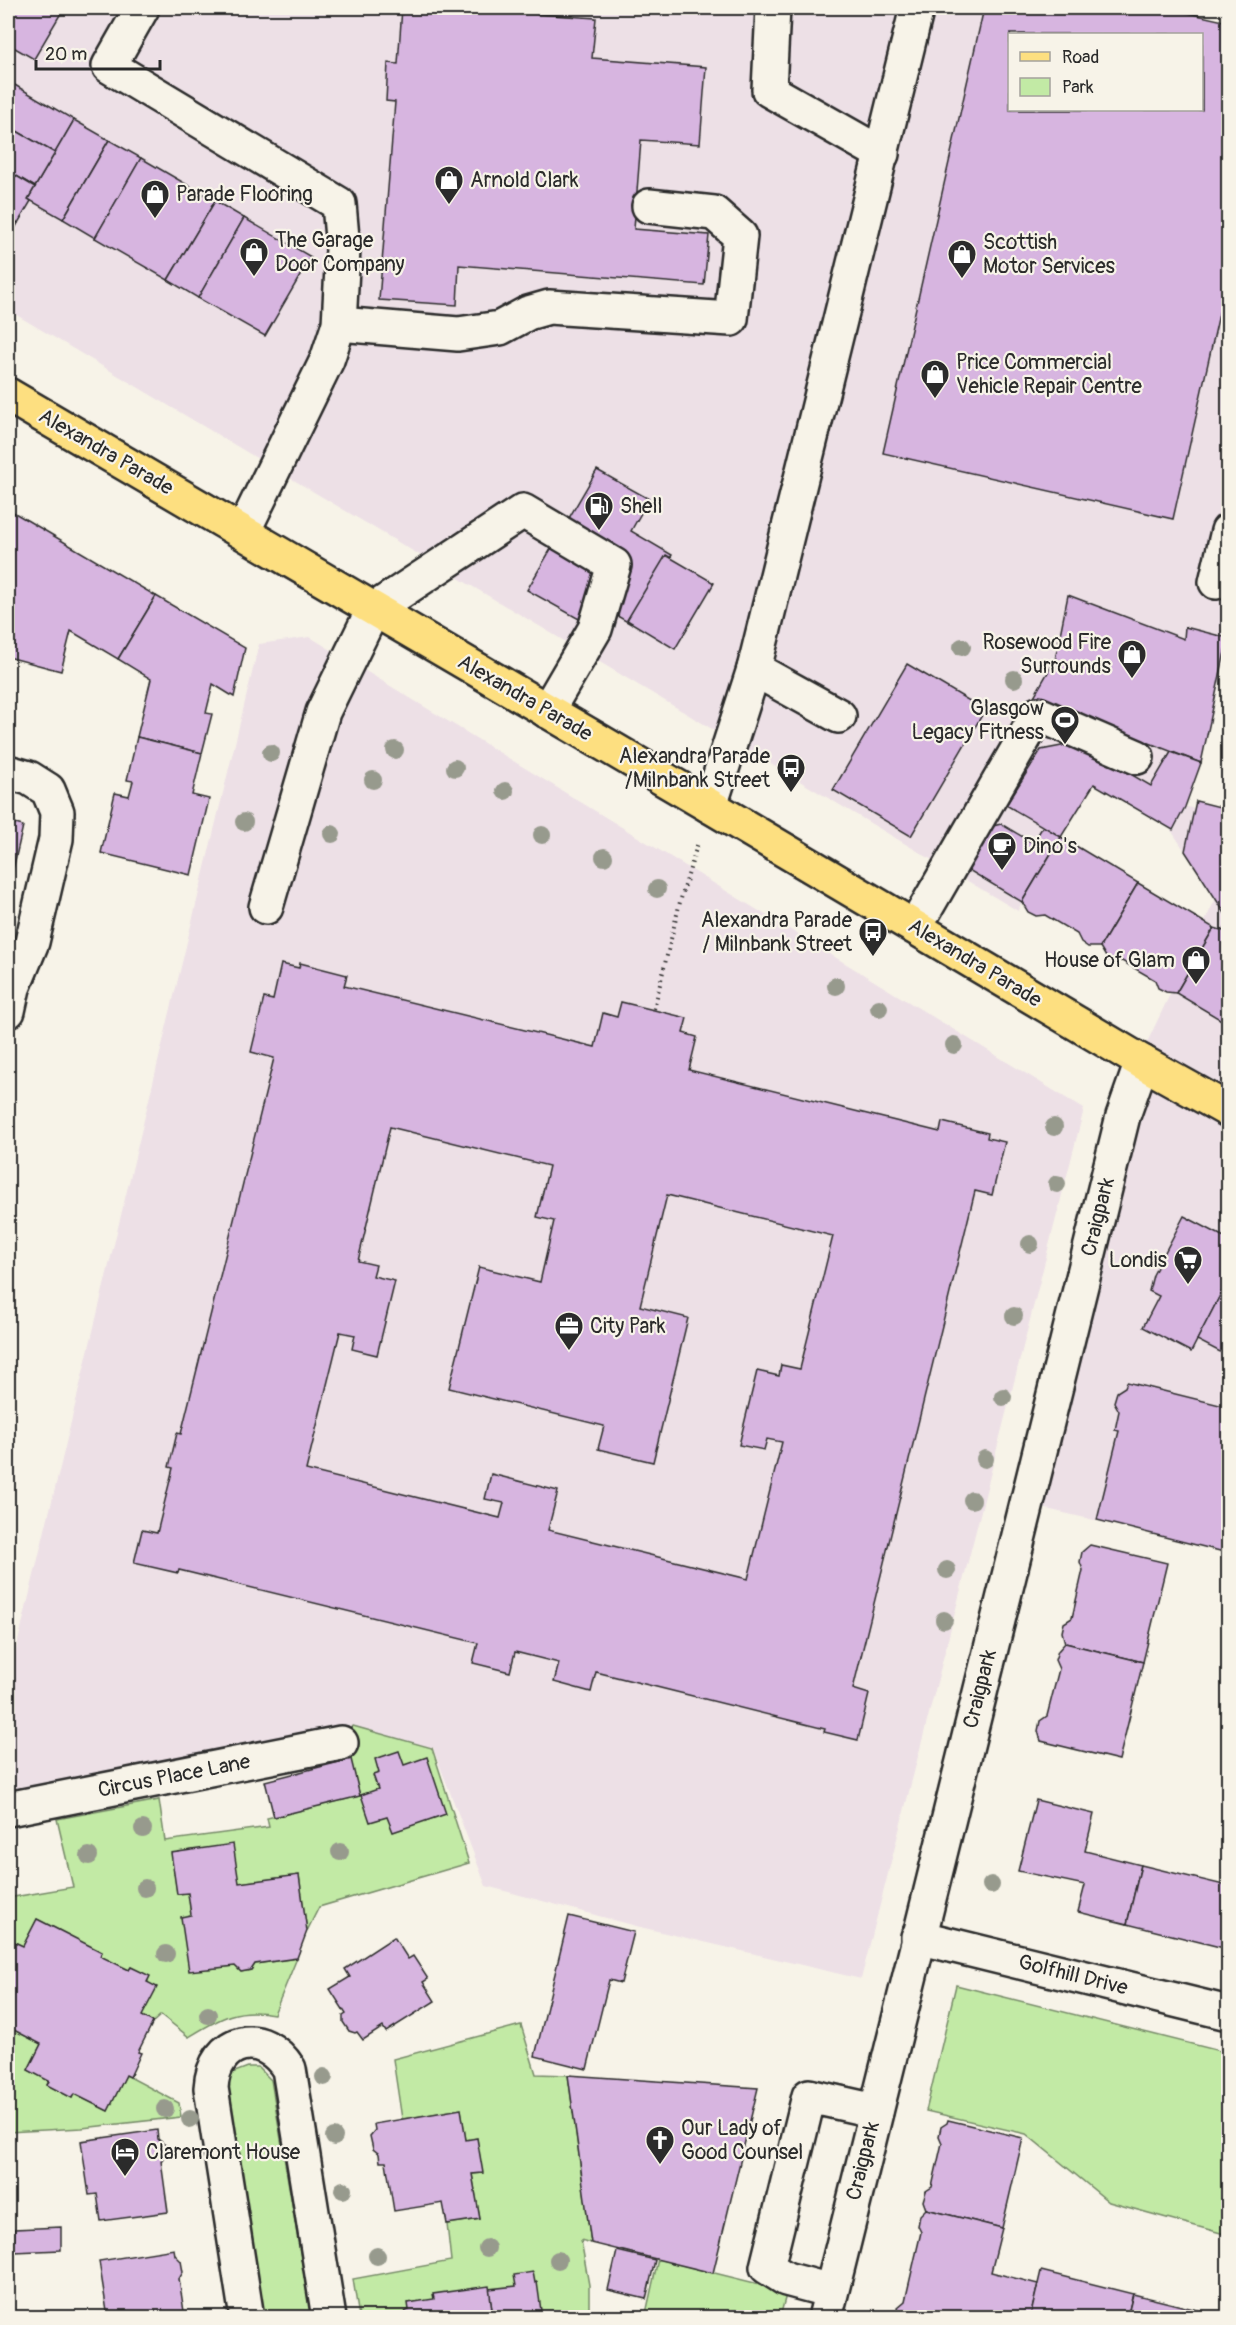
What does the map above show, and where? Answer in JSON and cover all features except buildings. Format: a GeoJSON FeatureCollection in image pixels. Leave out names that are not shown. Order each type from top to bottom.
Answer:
{"type":"FeatureCollection","features":[{"type":"Feature","properties":{"kind":"main road","name":"Alexandra Parade"},"geometry":{"type":"LineString","coordinates":[[8,395],[1142,1062],[1228,1110]]}},
{"type":"Feature","properties":{"kind":"street"},"geometry":{"type":"LineString","coordinates":[[142,8],[109,66],[339,204],[344,249],[339,324],[327,360],[243,532]]}},
{"type":"Feature","properties":{"kind":"street"},"geometry":{"type":"LineString","coordinates":[[773,8],[769,90],[882,154]]}},
{"type":"Feature","properties":{"kind":"street"},"geometry":{"type":"LineString","coordinates":[[710,806],[754,669],[917,8]]}},
{"type":"Feature","properties":{"kind":"street"},"geometry":{"type":"LineString","coordinates":[[339,324],[458,334],[500,328],[528,313],[549,307],[731,319],[740,236],[714,213],[649,206]]}},
{"type":"Feature","properties":{"kind":"street"},"geometry":{"type":"LineString","coordinates":[[266,907],[323,712],[374,609],[523,511],[614,565],[595,629],[547,711]]}},
{"type":"Feature","properties":{"kind":"street"},"geometry":{"type":"LineString","coordinates":[[1216,582],[1228,531]]}},
{"type":"Feature","properties":{"kind":"street"},"geometry":{"type":"LineString","coordinates":[[754,669],[839,716]]}},
{"type":"Feature","properties":{"kind":"street"},"geometry":{"type":"LineString","coordinates":[[915,927],[1038,714],[1137,757]]}},
{"type":"Feature","properties":{"kind":"street"},"geometry":{"type":"LineString","coordinates":[[8,772],[29,778],[48,790],[57,812],[56,839],[32,942],[13,988],[8,1011]]}},
{"type":"Feature","properties":{"kind":"street","name":"Craigpark"},"geometry":{"type":"LineString","coordinates":[[828,2304],[1123,1116],[1142,1062]]}},
{"type":"Feature","properties":{"kind":"street","name":"Circus Place Lane"},"geometry":{"type":"LineString","coordinates":[[8,1809],[341,1743]]}},
{"type":"Feature","properties":{"kind":"street","name":"Golfhill Drive"},"geometry":{"type":"LineString","coordinates":[[918,1937],[1228,2013]]}},
{"type":"Feature","properties":{"kind":"street"},"geometry":{"type":"LineString","coordinates":[[247,2318],[212,2088],[212,2072],[221,2057],[234,2047],[250,2043],[266,2046],[280,2055],[289,2070],[329,2318]]}},
{"type":"Feature","properties":{"kind":"street"},"geometry":{"type":"LineString","coordinates":[[828,2304],[767,2267],[809,2096],[876,2111]]}},
{"type":"Feature","properties":{"kind":"path"},"geometry":{"type":"LineString","coordinates":[[654,1010],[680,902],[710,806]]}},
{"type":"Feature","properties":{"kind":"shaded area"},"geometry":{"type":"Polygon","coordinates":[[[8,8],[1166,8],[1228,22],[1228,645],[1201,763],[1185,806],[1228,820],[1228,1551],[1025,1504],[1141,1055],[1216,898],[1165,821],[1076,770],[1018,911],[8,310],[8,8]]]}},
{"type":"Feature","properties":{"kind":"shaded area"},"geometry":{"type":"Polygon","coordinates":[[[310,637],[1084,1109],[861,1979],[640,1927],[486,1886],[433,1748],[353,1726],[8,1796],[8,1683],[259,644],[310,637]]]}},
{"type":"Feature","properties":{"kind":"green space"},"geometry":{"type":"Polygon","coordinates":[[[353,1726],[432,1748],[469,1863],[319,1907],[307,1931],[299,1875],[239,1883],[172,1853],[177,1894],[188,1893],[191,1915],[181,1917],[208,1969],[235,1966],[241,1972],[251,1970],[255,1964],[297,1958],[274,2014],[239,2013],[210,2024],[189,2037],[161,2015],[153,2022],[142,2016],[149,1976],[131,1967],[129,1970],[100,1956],[102,1952],[37,1919],[23,1946],[8,1939],[8,1898],[73,1887],[57,1819],[159,1800],[165,1841],[269,1827],[267,1818],[360,1796],[342,1729],[353,1726]]]}},
{"type":"Feature","properties":{"kind":"green space"},"geometry":{"type":"Polygon","coordinates":[[[956,1985],[1228,2053],[1228,2235],[1109,2202],[1026,2134],[926,2111],[956,1985]]]}},
{"type":"Feature","properties":{"kind":"green space"},"geometry":{"type":"Polygon","coordinates":[[[521,2025],[536,2074],[568,2075],[591,2243],[581,2240],[589,2285],[589,2317],[359,2317],[353,2279],[451,2261],[447,2224],[480,2219],[472,2174],[482,2173],[477,2138],[466,2140],[461,2109],[402,2119],[393,2059],[521,2025]]]}},
{"type":"Feature","properties":{"kind":"green space"},"geometry":{"type":"Polygon","coordinates":[[[8,2027],[41,2044],[28,2070],[49,2081],[47,2085],[72,2098],[74,2094],[108,2111],[126,2075],[179,2103],[181,2117],[82,2128],[8,2132],[8,2027]]]}},
{"type":"Feature","properties":{"kind":"green space"},"geometry":{"type":"Polygon","coordinates":[[[248,2067],[258,2067],[271,2080],[311,2317],[265,2317],[227,2095],[232,2073],[248,2067]]]}},
{"type":"Feature","properties":{"kind":"green space"},"geometry":{"type":"Polygon","coordinates":[[[658,2259],[787,2291],[780,2317],[645,2318],[658,2259]]]}},
{"type":"Feature","properties":{"kind":"place","name":"Arnold Clark"},"geometry":{"type":"Point","coordinates":[449,206]}},
{"type":"Feature","properties":{"kind":"place","name":"Parade Flooring"},"geometry":{"type":"Point","coordinates":[155,220]}},
{"type":"Feature","properties":{"kind":"place","name":"The Garage Door Company"},"geometry":{"type":"Point","coordinates":[254,278]}},
{"type":"Feature","properties":{"kind":"place","name":"Scottish Motor Services"},"geometry":{"type":"Point","coordinates":[962,280]}},
{"type":"Feature","properties":{"kind":"place","name":"Price Commercial Vehicle Repair Centre"},"geometry":{"type":"Point","coordinates":[935,400]}},
{"type":"Feature","properties":{"kind":"place","name":"Shell"},"geometry":{"type":"Point","coordinates":[599,532]}},
{"type":"Feature","properties":{"kind":"place","name":"Rosewood Fire Surrounds"},"geometry":{"type":"Point","coordinates":[1132,680]}},
{"type":"Feature","properties":{"kind":"place","name":"Glasgow Legacy Fitness"},"geometry":{"type":"Point","coordinates":[1065,746]}},
{"type":"Feature","properties":{"kind":"place","name":"Alexandra Parade /Milnbank Street"},"geometry":{"type":"Point","coordinates":[791,794]}},
{"type":"Feature","properties":{"kind":"place","name":"Dino's"},"geometry":{"type":"Point","coordinates":[1002,872]}},
{"type":"Feature","properties":{"kind":"place","name":"Alexandra Parade / Milnbank Street"},"geometry":{"type":"Point","coordinates":[873,958]}},
{"type":"Feature","properties":{"kind":"place","name":"House of Glam"},"geometry":{"type":"Point","coordinates":[1196,986]}},
{"type":"Feature","properties":{"kind":"place","name":"Londis"},"geometry":{"type":"Point","coordinates":[1188,1286]}},
{"type":"Feature","properties":{"kind":"place","name":"City Park"},"geometry":{"type":"Point","coordinates":[569,1352]}},
{"type":"Feature","properties":{"kind":"place","name":"Our Lady of Good Counsel"},"geometry":{"type":"Point","coordinates":[660,2166]}},
{"type":"Feature","properties":{"kind":"place","name":"Claremont House"},"geometry":{"type":"Point","coordinates":[125,2178]}}]}
